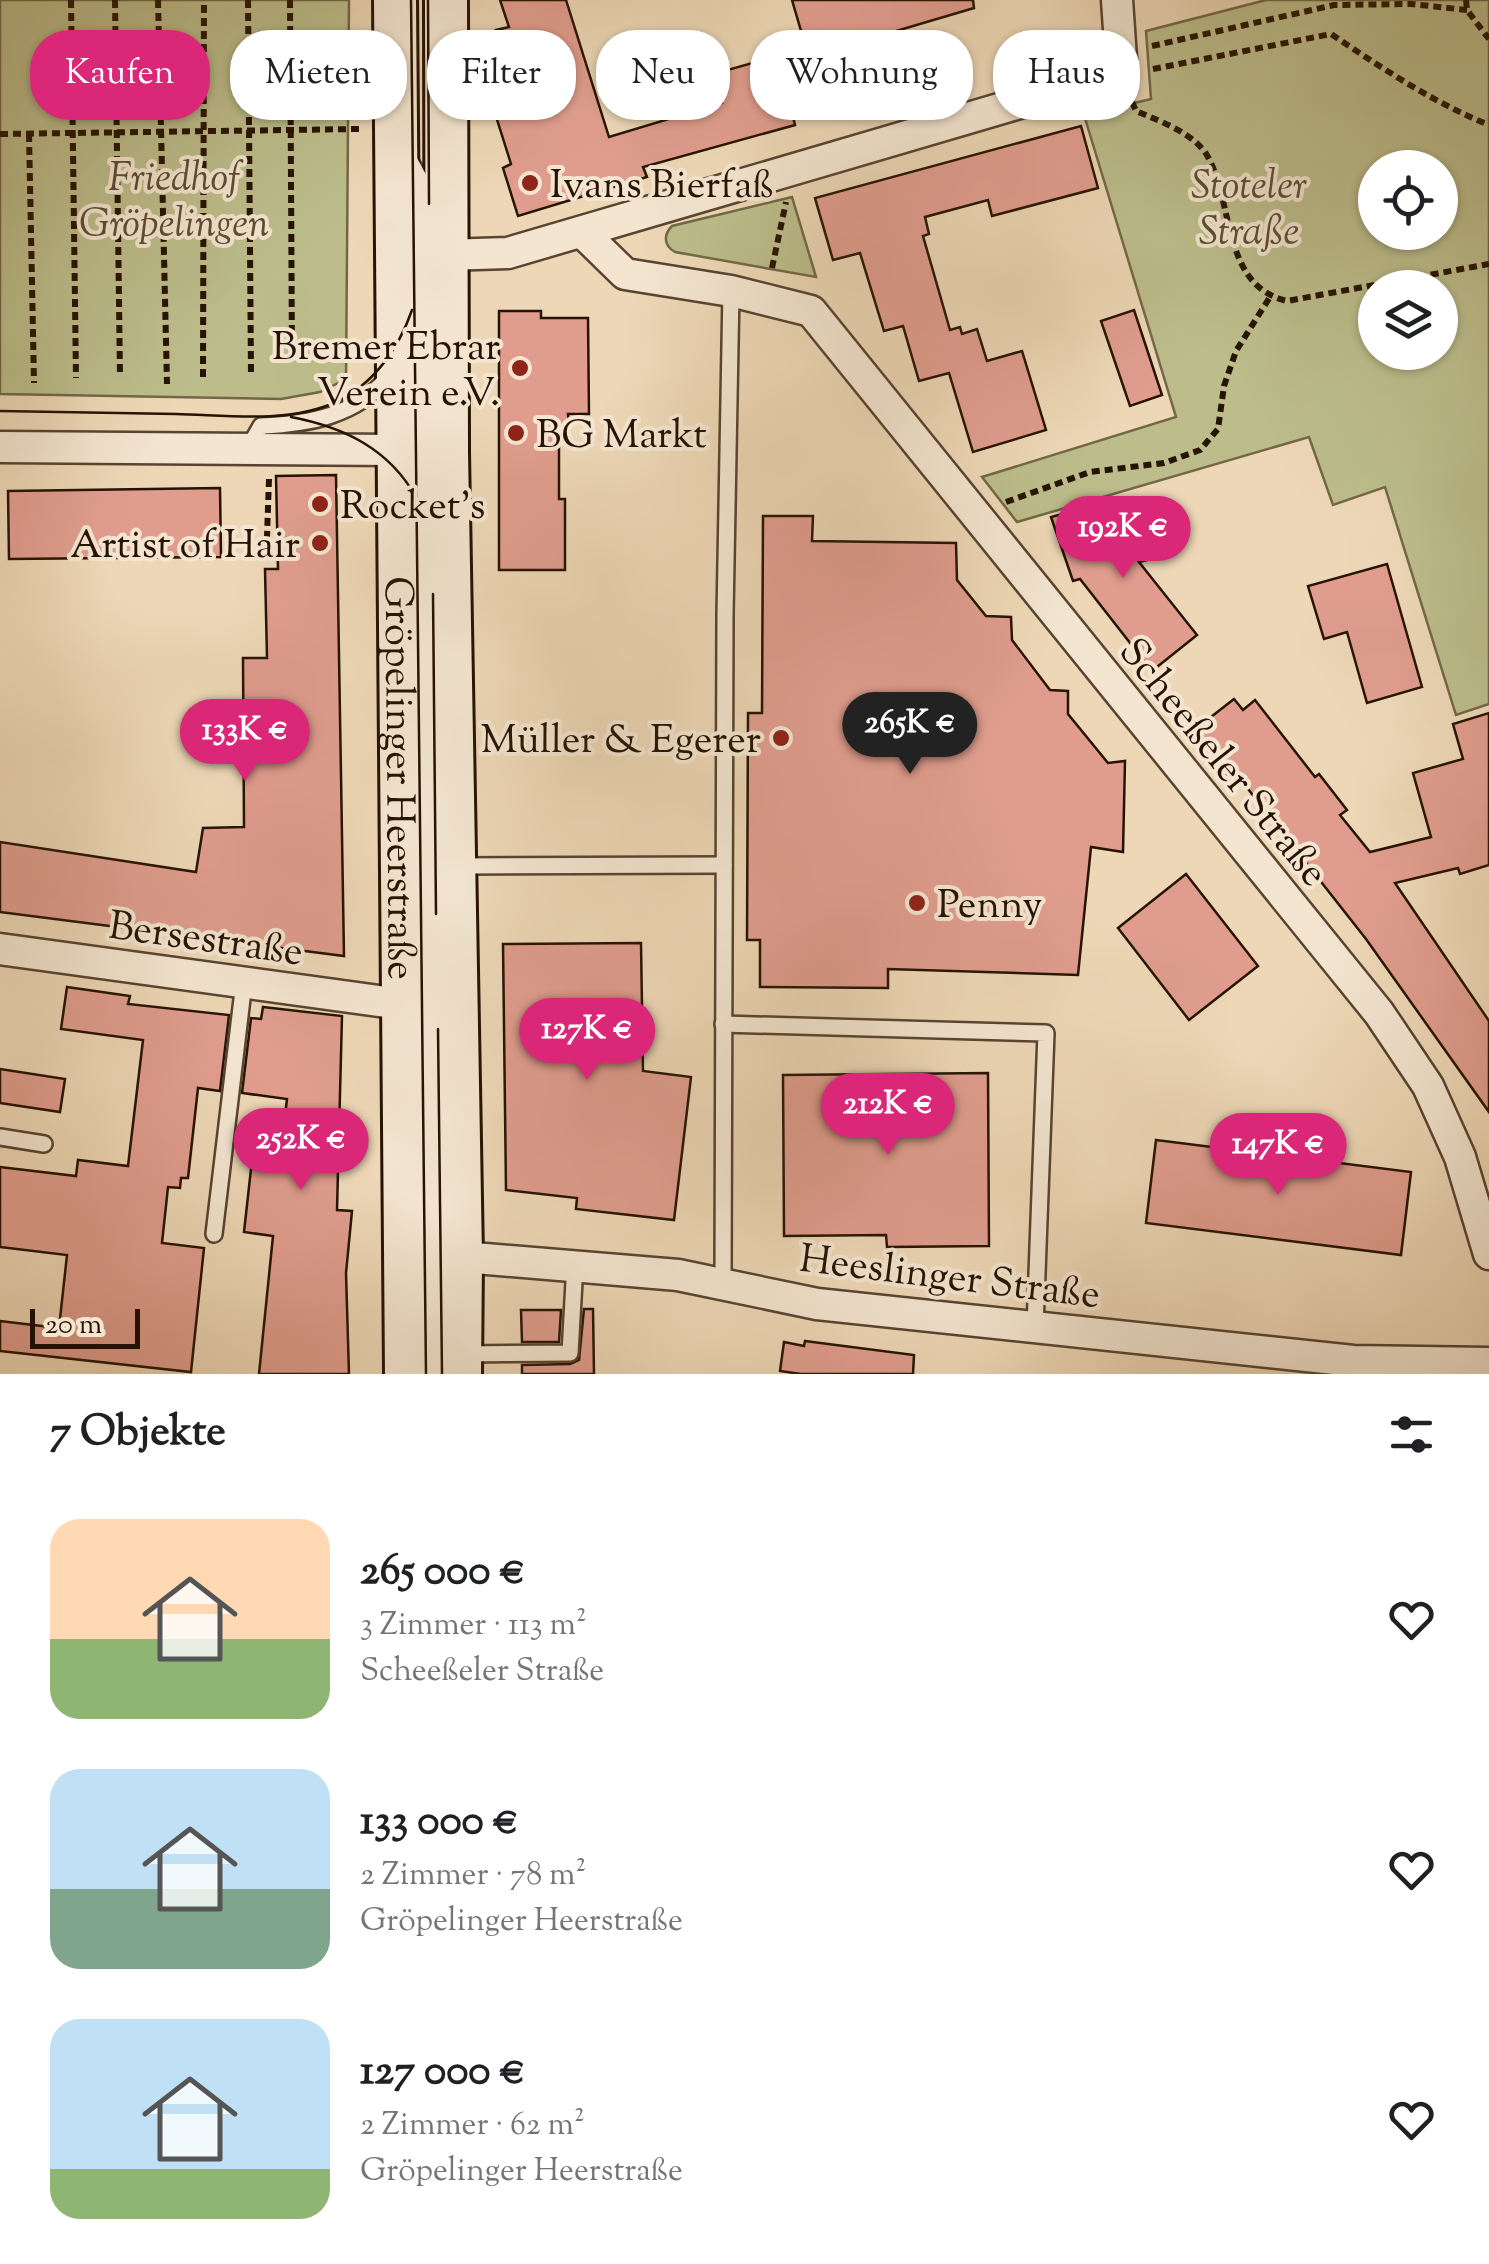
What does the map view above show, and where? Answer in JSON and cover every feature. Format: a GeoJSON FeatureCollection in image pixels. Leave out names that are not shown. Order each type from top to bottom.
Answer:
{"type":"FeatureCollection","features":[{"type":"Feature","properties":{"kind":"main road","name":"Gröpelinger Heerstraße"},"geometry":{"type":"LineString","coordinates":[[395,0],[395,136],[411,374],[397,450],[401,1004],[432,1255],[452,1367]]}},
{"type":"Feature","properties":{"kind":"main road","name":"Gröpelinger Heerstraße"},"geometry":{"type":"LineString","coordinates":[[406,1374],[432,1255],[454,866],[445,254],[446,0]]}},
{"type":"Feature","properties":{"kind":"street"},"geometry":{"type":"LineString","coordinates":[[1117,0],[1119,30]]}},
{"type":"Feature","properties":{"kind":"street"},"geometry":{"type":"LineString","coordinates":[[445,254],[508,253],[792,171],[993,105]]}},
{"type":"Feature","properties":{"kind":"street","name":"Scheeßeler Straße"},"geometry":{"type":"LineString","coordinates":[[582,232],[625,274],[746,294],[811,312],[1379,1013],[1428,1086],[1460,1158],[1489,1254]]}},
{"type":"Feature","properties":{"kind":"street"},"geometry":{"type":"LineString","coordinates":[[0,447],[397,450]]}},
{"type":"Feature","properties":{"kind":"street","name":"Bersestraße"},"geometry":{"type":"LineString","coordinates":[[0,949],[401,1004]]}},
{"type":"Feature","properties":{"kind":"street","name":"Heeslinger Straße"},"geometry":{"type":"LineString","coordinates":[[432,1255],[678,1275],[817,1304],[1353,1361],[1489,1363]]}},
{"type":"Feature","properties":{"kind":"lane"},"geometry":{"type":"LineString","coordinates":[[395,136],[423,186],[423,316],[411,374],[432,1255]]}},
{"type":"Feature","properties":{"kind":"lane"},"geometry":{"type":"LineString","coordinates":[[722,1283],[724,865],[746,294]]}},
{"type":"Feature","properties":{"kind":"lane"},"geometry":{"type":"LineString","coordinates":[[260,447],[261,426],[294,425],[326,418],[356,404],[382,384],[411,374]]}},
{"type":"Feature","properties":{"kind":"lane"},"geometry":{"type":"LineString","coordinates":[[454,866],[724,865]]}},
{"type":"Feature","properties":{"kind":"lane"},"geometry":{"type":"LineString","coordinates":[[214,1234],[244,982]]}},
{"type":"Feature","properties":{"kind":"lane"},"geometry":{"type":"LineString","coordinates":[[723,1024],[1046,1033],[1035,1327]]}},
{"type":"Feature","properties":{"kind":"lane"},"geometry":{"type":"LineString","coordinates":[[0,1137],[44,1144]]}},
{"type":"Feature","properties":{"kind":"lane"},"geometry":{"type":"LineString","coordinates":[[452,1367],[570,1353],[575,1264]]}},
{"type":"Feature","properties":{"kind":"path"},"geometry":{"type":"LineString","coordinates":[[70,0],[76,378]]}},
{"type":"Feature","properties":{"kind":"path"},"geometry":{"type":"LineString","coordinates":[[115,0],[120,376]]}},
{"type":"Feature","properties":{"kind":"path"},"geometry":{"type":"LineString","coordinates":[[158,0],[167,384]]}},
{"type":"Feature","properties":{"kind":"path"},"geometry":{"type":"LineString","coordinates":[[204,0],[204,377]]}},
{"type":"Feature","properties":{"kind":"path"},"geometry":{"type":"LineString","coordinates":[[248,0],[252,373]]}},
{"type":"Feature","properties":{"kind":"path"},"geometry":{"type":"LineString","coordinates":[[290,0],[292,359]]}},
{"type":"Feature","properties":{"kind":"path"},"geometry":{"type":"LineString","coordinates":[[1466,0],[1467,10],[1489,39]]}},
{"type":"Feature","properties":{"kind":"path"},"geometry":{"type":"LineString","coordinates":[[1140,58],[1334,5],[1363,2],[1467,10]]}},
{"type":"Feature","properties":{"kind":"path"},"geometry":{"type":"LineString","coordinates":[[1140,61],[1331,34],[1392,76],[1456,112],[1489,125]]}},
{"type":"Feature","properties":{"kind":"path"},"geometry":{"type":"LineString","coordinates":[[1140,113],[1178,130],[1208,155],[1250,281],[1270,297],[1287,301],[1489,264]]}},
{"type":"Feature","properties":{"kind":"path"},"geometry":{"type":"LineString","coordinates":[[0,134],[348,129]]}},
{"type":"Feature","properties":{"kind":"path"},"geometry":{"type":"LineString","coordinates":[[29,134],[34,383]]}},
{"type":"Feature","properties":{"kind":"path"},"geometry":{"type":"LineString","coordinates":[[746,294],[771,274],[792,171]]}},
{"type":"Feature","properties":{"kind":"path"},"geometry":{"type":"LineString","coordinates":[[980,522],[1008,500],[1036,489],[1090,472],[1164,464],[1200,450],[1218,429],[1224,386],[1236,350],[1270,297]]}},
{"type":"Feature","properties":{"kind":"path"},"geometry":{"type":"LineString","coordinates":[[260,447],[267,536],[278,537]]}},
{"type":"Feature","properties":{"kind":"green space","name":"Friedhof Gröpelingen"},"geometry":{"type":"Polygon","coordinates":[[[0,0],[349,0],[349,30],[230,30],[230,120],[348,120],[346,379],[320,392],[281,399],[0,394],[0,0]]]}},
{"type":"Feature","properties":{"kind":"green space","name":"Stoteler Straße"},"geometry":{"type":"Polygon","coordinates":[[[1266,0],[1489,0],[1489,704],[1456,715],[1385,487],[1333,505],[1309,437],[1017,522],[982,477],[1176,417],[1086,120],[1140,120],[1140,102],[1151,99],[1146,31],[1266,0]]]}},
{"type":"Feature","properties":{"kind":"green space"},"geometry":{"type":"Polygon","coordinates":[[[792,197],[816,277],[675,252],[667,244],[672,226],[792,197]]]}},
{"type":"Feature","properties":{"kind":"building"},"geometry":{"type":"Polygon","coordinates":[[[500,0],[566,0],[575,30],[496,30],[509,27],[500,0]]]}},
{"type":"Feature","properties":{"kind":"building"},"geometry":{"type":"Polygon","coordinates":[[[792,0],[973,0],[974,8],[899,30],[801,30],[792,0]]]}},
{"type":"Feature","properties":{"kind":"building"},"geometry":{"type":"Polygon","coordinates":[[[576,32],[596,96],[596,120],[604,120],[609,137],[666,120],[730,120],[730,69],[750,64],[750,120],[794,120],[795,125],[643,167],[647,177],[518,216],[503,168],[511,164],[497,120],[576,120],[576,32]]]}},
{"type":"Feature","properties":{"kind":"building"},"geometry":{"type":"Polygon","coordinates":[[[1081,126],[1098,188],[992,216],[988,200],[925,217],[929,234],[923,236],[950,330],[960,327],[962,334],[977,329],[987,361],[1022,351],[1046,430],[973,452],[949,373],[919,381],[903,326],[884,331],[860,253],[833,260],[815,198],[1081,126]]]}},
{"type":"Feature","properties":{"kind":"building"},"geometry":{"type":"Polygon","coordinates":[[[1134,310],[1162,395],[1130,406],[1101,321],[1134,310]]]}},
{"type":"Feature","properties":{"kind":"building"},"geometry":{"type":"Polygon","coordinates":[[[499,311],[541,311],[541,318],[588,318],[589,414],[568,414],[569,430],[559,429],[559,499],[565,499],[565,570],[499,570],[499,311]]]}},
{"type":"Feature","properties":{"kind":"building"},"geometry":{"type":"Polygon","coordinates":[[[336,475],[344,956],[0,912],[0,842],[196,872],[203,828],[244,827],[243,658],[267,658],[265,569],[278,569],[276,476],[336,475]]]}},
{"type":"Feature","properties":{"kind":"building"},"geometry":{"type":"Polygon","coordinates":[[[220,488],[221,557],[9,559],[8,491],[220,488]]]}},
{"type":"Feature","properties":{"kind":"building"},"geometry":{"type":"Polygon","coordinates":[[[1106,502],[1116,535],[1153,524],[1162,556],[1139,562],[1197,635],[1152,671],[1080,579],[1073,581],[1051,517],[1106,502]]]}},
{"type":"Feature","properties":{"kind":"building"},"geometry":{"type":"Polygon","coordinates":[[[763,516],[813,516],[812,541],[956,543],[957,580],[986,616],[1011,617],[1012,640],[1050,690],[1068,691],[1068,714],[1108,763],[1125,761],[1123,852],[1091,847],[1078,975],[888,969],[888,988],[760,987],[760,940],[747,940],[748,713],[762,713],[763,516]]]}},
{"type":"Feature","properties":{"kind":"building"},"geometry":{"type":"Polygon","coordinates":[[[1387,564],[1422,687],[1367,703],[1347,632],[1324,639],[1308,586],[1387,564]]]}},
{"type":"Feature","properties":{"kind":"building"},"geometry":{"type":"Polygon","coordinates":[[[1234,699],[1243,710],[1255,700],[1315,777],[1319,774],[1347,810],[1340,815],[1370,852],[1431,837],[1413,773],[1463,759],[1453,724],[1489,713],[1489,865],[1460,874],[1458,868],[1395,883],[1489,1021],[1489,1112],[1366,939],[1237,775],[1231,780],[1193,731],[1234,699]]]}},
{"type":"Feature","properties":{"kind":"building"},"geometry":{"type":"Polygon","coordinates":[[[1186,874],[1258,966],[1189,1020],[1118,928],[1186,874]]]}},
{"type":"Feature","properties":{"kind":"building"},"geometry":{"type":"Polygon","coordinates":[[[641,943],[643,1071],[691,1077],[674,1220],[576,1209],[577,1198],[506,1190],[503,944],[641,943]]]}},
{"type":"Feature","properties":{"kind":"building"},"geometry":{"type":"Polygon","coordinates":[[[67,987],[130,996],[128,1004],[229,1015],[220,1091],[198,1088],[188,1178],[181,1178],[180,1188],[168,1187],[162,1243],[204,1248],[191,1372],[0,1351],[0,1321],[59,1328],[67,1255],[0,1247],[0,1167],[76,1176],[78,1160],[128,1166],[143,1040],[61,1029],[67,987]]]}},
{"type":"Feature","properties":{"kind":"building"},"geometry":{"type":"Polygon","coordinates":[[[263,1007],[342,1016],[337,1210],[352,1211],[346,1273],[349,1374],[259,1374],[273,1236],[244,1232],[252,1160],[279,1164],[287,1099],[242,1093],[251,1018],[261,1019],[263,1007]]]}},
{"type":"Feature","properties":{"kind":"building"},"geometry":{"type":"Polygon","coordinates":[[[0,1069],[65,1079],[60,1112],[0,1103],[0,1069]]]}},
{"type":"Feature","properties":{"kind":"building"},"geometry":{"type":"Polygon","coordinates":[[[988,1073],[989,1246],[887,1247],[886,1235],[784,1236],[783,1075],[988,1073]]]}},
{"type":"Feature","properties":{"kind":"building"},"geometry":{"type":"Polygon","coordinates":[[[1156,1140],[1411,1172],[1401,1255],[1146,1223],[1156,1140]]]}},
{"type":"Feature","properties":{"kind":"building"},"geometry":{"type":"Polygon","coordinates":[[[584,1309],[593,1309],[594,1374],[522,1374],[522,1365],[570,1364],[579,1360],[584,1309]]]}},
{"type":"Feature","properties":{"kind":"building"},"geometry":{"type":"Polygon","coordinates":[[[521,1310],[561,1310],[559,1342],[522,1342],[521,1310]]]}},
{"type":"Feature","properties":{"kind":"building"},"geometry":{"type":"Polygon","coordinates":[[[805,1341],[914,1355],[913,1374],[780,1371],[784,1342],[804,1346],[805,1341]]]}},
{"type":"Feature","properties":{"kind":"tram line"},"geometry":{"type":"LineString","coordinates":[[411,0],[426,1374]]}},
{"type":"Feature","properties":{"kind":"tram line"},"geometry":{"type":"LineString","coordinates":[[428,0],[429,204]]}},
{"type":"Feature","properties":{"kind":"tram line"},"geometry":{"type":"LineString","coordinates":[[0,411],[257,417],[317,409],[349,395],[373,375],[400,338],[412,310]]}},
{"type":"Feature","properties":{"kind":"tram line"},"geometry":{"type":"LineString","coordinates":[[291,417],[347,434],[379,453],[416,497]]}},
{"type":"Feature","properties":{"kind":"tram line"},"geometry":{"type":"LineString","coordinates":[[433,594],[436,914]]}},
{"type":"Feature","properties":{"kind":"tram line"},"geometry":{"type":"LineString","coordinates":[[438,1029],[442,1374]]}},
{"type":"Feature","properties":{"kind":"place","name":"Ivans Bierfaß"},"geometry":{"type":"Point","coordinates":[530,183]}},
{"type":"Feature","properties":{"kind":"place","name":"Bremer Ebrar Verein e.V."},"geometry":{"type":"Point","coordinates":[520,368]}},
{"type":"Feature","properties":{"kind":"place","name":"BG Markt"},"geometry":{"type":"Point","coordinates":[516,433]}},
{"type":"Feature","properties":{"kind":"place","name":"Rocket's"},"geometry":{"type":"Point","coordinates":[320,504]}},
{"type":"Feature","properties":{"kind":"place","name":"Artist of Hair"},"geometry":{"type":"Point","coordinates":[320,543]}},
{"type":"Feature","properties":{"kind":"place","name":"Müller & Egerer"},"geometry":{"type":"Point","coordinates":[781,738]}},
{"type":"Feature","properties":{"kind":"place","name":"Penny"},"geometry":{"type":"Point","coordinates":[917,903]}}]}
